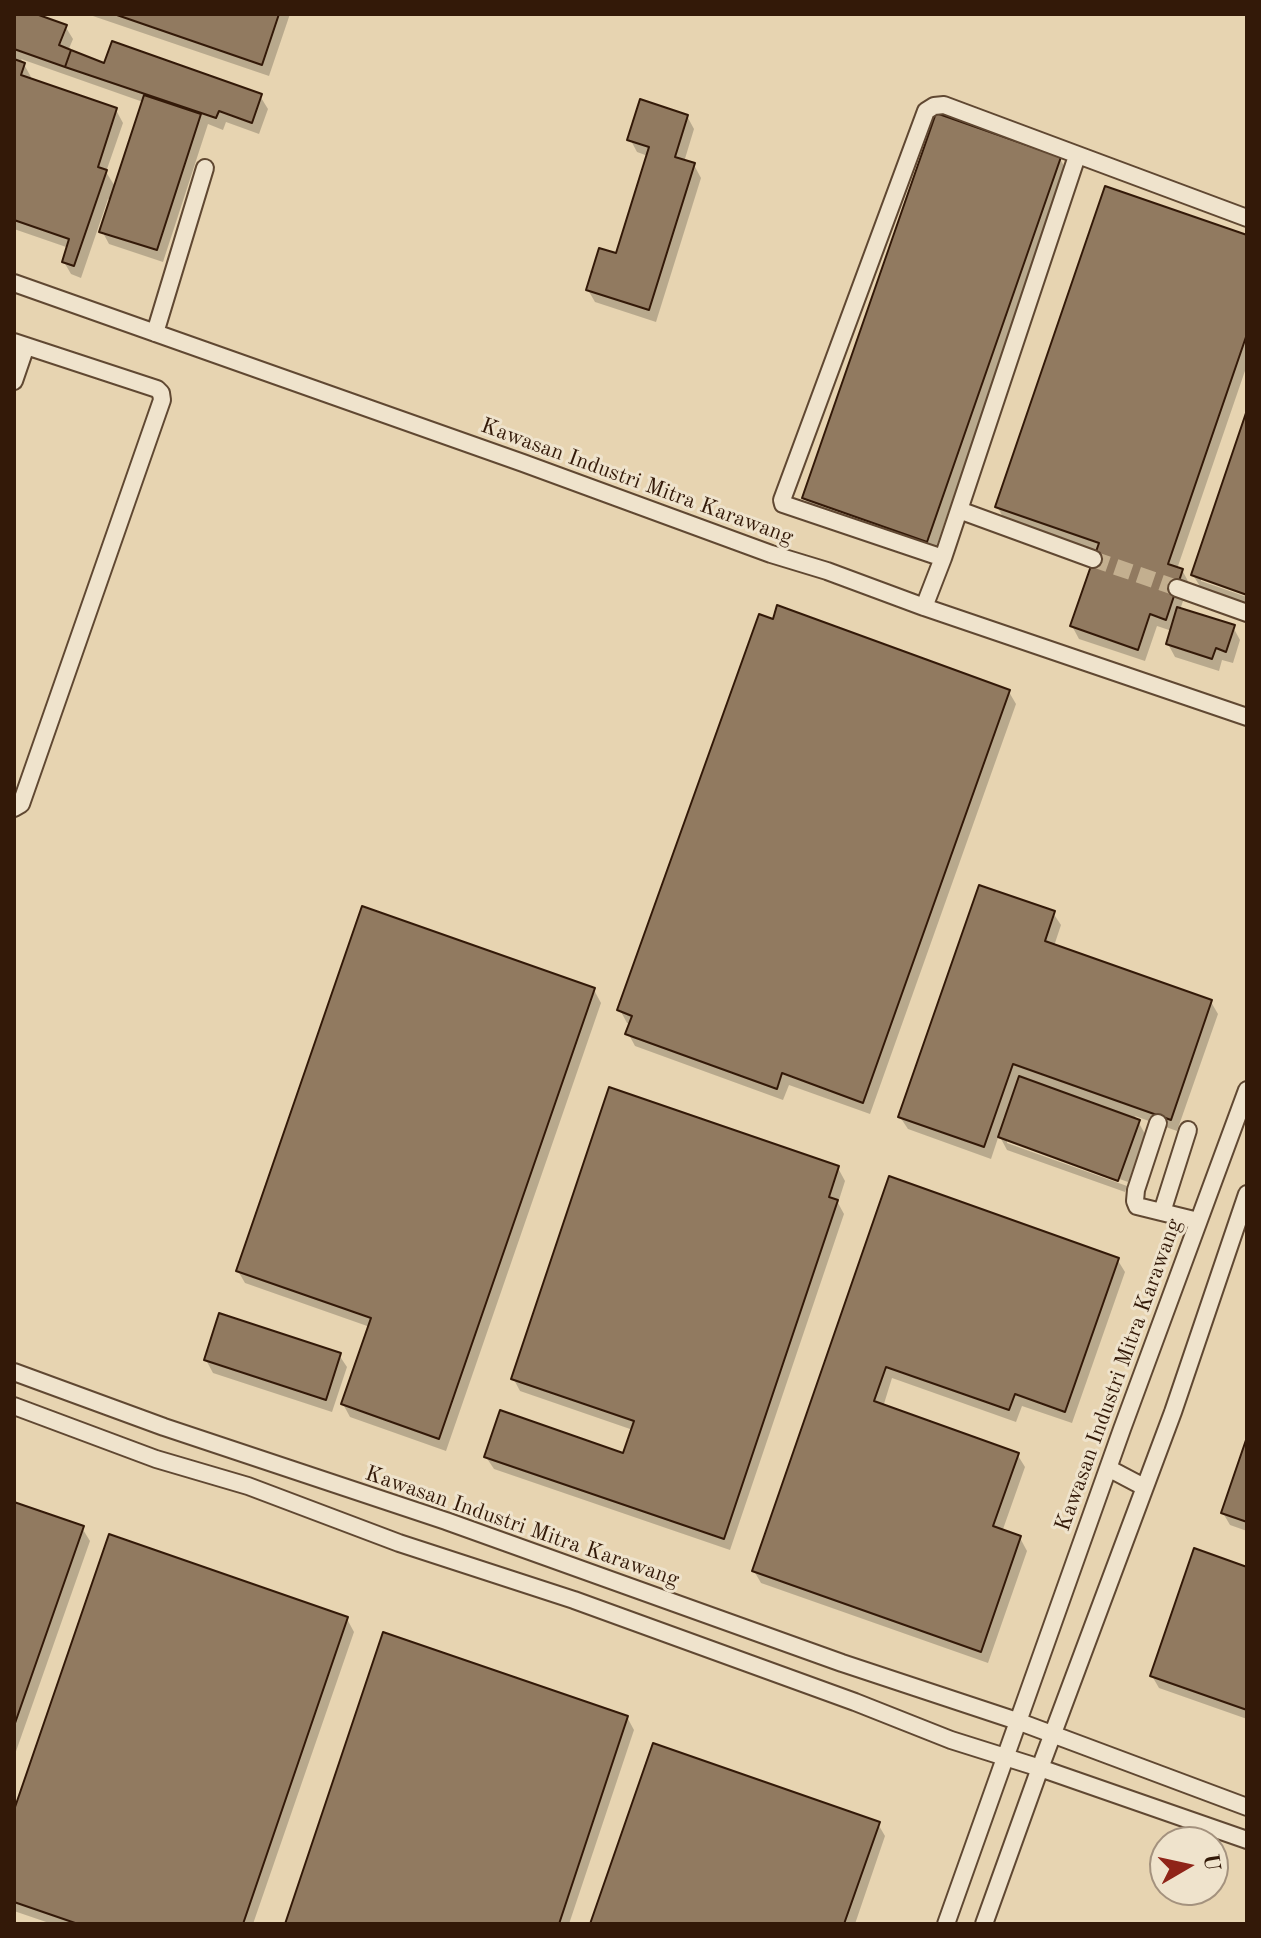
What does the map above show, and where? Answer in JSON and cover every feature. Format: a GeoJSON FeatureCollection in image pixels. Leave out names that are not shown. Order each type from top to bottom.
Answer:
{"type":"FeatureCollection","features":[{"type":"Feature","properties":{"kind":"street"},"geometry":{"type":"LineString","coordinates":[[943,558],[783,504],[782,500],[926,111],[944,105],[1247,218]]}},
{"type":"Feature","properties":{"kind":"street"},"geometry":{"type":"LineString","coordinates":[[924,607],[1077,156]]}},
{"type":"Feature","properties":{"kind":"street"},"geometry":{"type":"LineString","coordinates":[[155,333],[205,168]]}},
{"type":"Feature","properties":{"kind":"street","name":"Kawasan Industri Mitra Karawang"},"geometry":{"type":"LineString","coordinates":[[14,283],[771,554],[1247,717]]}},
{"type":"Feature","properties":{"kind":"street"},"geometry":{"type":"LineString","coordinates":[[14,381],[20,344],[157,389],[162,400],[21,804],[14,808]]}},
{"type":"Feature","properties":{"kind":"street"},"geometry":{"type":"LineString","coordinates":[[959,510],[1093,559]]}},
{"type":"Feature","properties":{"kind":"street"},"geometry":{"type":"LineString","coordinates":[[1177,588],[1247,613]]}},
{"type":"Feature","properties":{"kind":"street","name":"Kawasan Industri Mitra Karawang"},"geometry":{"type":"LineString","coordinates":[[946,1924],[1108,1468],[1247,1090]]}},
{"type":"Feature","properties":{"kind":"street"},"geometry":{"type":"LineString","coordinates":[[1158,1123],[1136,1190],[1137,1206],[1198,1221]]}},
{"type":"Feature","properties":{"kind":"street"},"geometry":{"type":"LineString","coordinates":[[1162,1212],[1188,1130]]}},
{"type":"Feature","properties":{"kind":"street"},"geometry":{"type":"LineString","coordinates":[[984,1924],[1173,1412],[1247,1194]]}},
{"type":"Feature","properties":{"kind":"street","name":"Kawasan Industri Mitra Karawang"},"geometry":{"type":"LineString","coordinates":[[14,1372],[164,1427],[460,1526],[842,1663],[1017,1721],[1247,1807]]}},
{"type":"Feature","properties":{"kind":"street"},"geometry":{"type":"LineString","coordinates":[[14,1406],[156,1459],[248,1486],[399,1543],[574,1600],[951,1740],[1247,1840]]}},
{"type":"Feature","properties":{"kind":"street"},"geometry":{"type":"LineString","coordinates":[[1108,1468],[1144,1487]]}},
{"type":"Feature","properties":{"kind":"building"},"geometry":{"type":"Polygon","coordinates":[[[14,14],[36,14],[67,25],[59,45],[71,50],[65,67],[14,49],[14,14]]]}},
{"type":"Feature","properties":{"kind":"building"},"geometry":{"type":"Polygon","coordinates":[[[114,14],[279,14],[262,65],[114,14]]]}},
{"type":"Feature","properties":{"kind":"building"},"geometry":{"type":"Polygon","coordinates":[[[112,41],[262,94],[252,123],[219,111],[216,118],[65,67],[71,50],[104,63],[112,41]]]}},
{"type":"Feature","properties":{"kind":"building"},"geometry":{"type":"Polygon","coordinates":[[[14,59],[25,63],[21,75],[117,108],[98,167],[107,170],[74,266],[62,262],[69,239],[14,220],[14,59]]]}},
{"type":"Feature","properties":{"kind":"building"},"geometry":{"type":"Polygon","coordinates":[[[144,95],[201,114],[157,250],[99,232],[144,95]]]}},
{"type":"Feature","properties":{"kind":"building"},"geometry":{"type":"Polygon","coordinates":[[[640,99],[688,115],[675,157],[695,163],[649,310],[586,290],[599,248],[616,253],[649,147],[627,140],[640,99]]]}},
{"type":"Feature","properties":{"kind":"building"},"geometry":{"type":"Polygon","coordinates":[[[936,113],[1061,157],[927,542],[802,498],[936,113]]]}},
{"type":"Feature","properties":{"kind":"building"},"geometry":{"type":"Polygon","coordinates":[[[1105,186],[1247,235],[1247,334],[1168,564],[1183,569],[1166,620],[1150,614],[1138,650],[1070,626],[1099,543],[995,507],[1105,186]]]}},
{"type":"Feature","properties":{"kind":"building"},"geometry":{"type":"Polygon","coordinates":[[[1247,410],[1247,595],[1191,575],[1247,410]]]}},
{"type":"Feature","properties":{"kind":"building"},"geometry":{"type":"Polygon","coordinates":[[[777,605],[1010,690],[863,1103],[782,1073],[777,1089],[625,1034],[632,1016],[617,1010],[759,614],[773,619],[777,605]]]}},
{"type":"Feature","properties":{"kind":"building"},"geometry":{"type":"Polygon","coordinates":[[[1177,607],[1235,625],[1226,652],[1216,648],[1212,659],[1166,644],[1177,607]]]}},
{"type":"Feature","properties":{"kind":"building"},"geometry":{"type":"Polygon","coordinates":[[[979,885],[1055,911],[1045,941],[1212,1000],[1171,1120],[1013,1064],[984,1147],[898,1117],[979,885]]]}},
{"type":"Feature","properties":{"kind":"building"},"geometry":{"type":"Polygon","coordinates":[[[362,906],[595,988],[439,1439],[341,1404],[371,1318],[236,1271],[362,906]]]}},
{"type":"Feature","properties":{"kind":"building"},"geometry":{"type":"Polygon","coordinates":[[[1019,1076],[1140,1120],[1118,1181],[998,1137],[1019,1076]]]}},
{"type":"Feature","properties":{"kind":"building"},"geometry":{"type":"Polygon","coordinates":[[[609,1087],[839,1166],[829,1197],[838,1200],[724,1539],[484,1457],[500,1410],[623,1453],[634,1421],[511,1379],[609,1087]]]}},
{"type":"Feature","properties":{"kind":"building"},"geometry":{"type":"Polygon","coordinates":[[[889,1176],[1119,1258],[1065,1412],[1015,1394],[1009,1410],[886,1367],[874,1401],[1019,1453],[993,1526],[1021,1536],[981,1652],[752,1571],[889,1176]]]}},
{"type":"Feature","properties":{"kind":"building"},"geometry":{"type":"Polygon","coordinates":[[[219,1313],[341,1353],[326,1400],[204,1360],[219,1313]]]}},
{"type":"Feature","properties":{"kind":"building"},"geometry":{"type":"Polygon","coordinates":[[[1247,1437],[1247,1522],[1221,1513],[1247,1437]]]}},
{"type":"Feature","properties":{"kind":"building"},"geometry":{"type":"Polygon","coordinates":[[[14,1502],[84,1526],[14,1726],[14,1502]]]}},
{"type":"Feature","properties":{"kind":"building"},"geometry":{"type":"Polygon","coordinates":[[[109,1534],[348,1617],[243,1924],[78,1924],[14,1902],[14,1810],[109,1534]]]}},
{"type":"Feature","properties":{"kind":"building"},"geometry":{"type":"Polygon","coordinates":[[[1194,1548],[1247,1567],[1247,1710],[1150,1676],[1194,1548]]]}},
{"type":"Feature","properties":{"kind":"building"},"geometry":{"type":"Polygon","coordinates":[[[383,1632],[628,1716],[559,1924],[285,1924],[383,1632]]]}},
{"type":"Feature","properties":{"kind":"building"},"geometry":{"type":"Polygon","coordinates":[[[653,1743],[880,1822],[844,1924],[590,1924],[653,1743]]]}},
{"type":"Feature","properties":{"kind":"tunnel"},"geometry":{"type":"LineString","coordinates":[[1093,559],[1177,588]]}}]}
